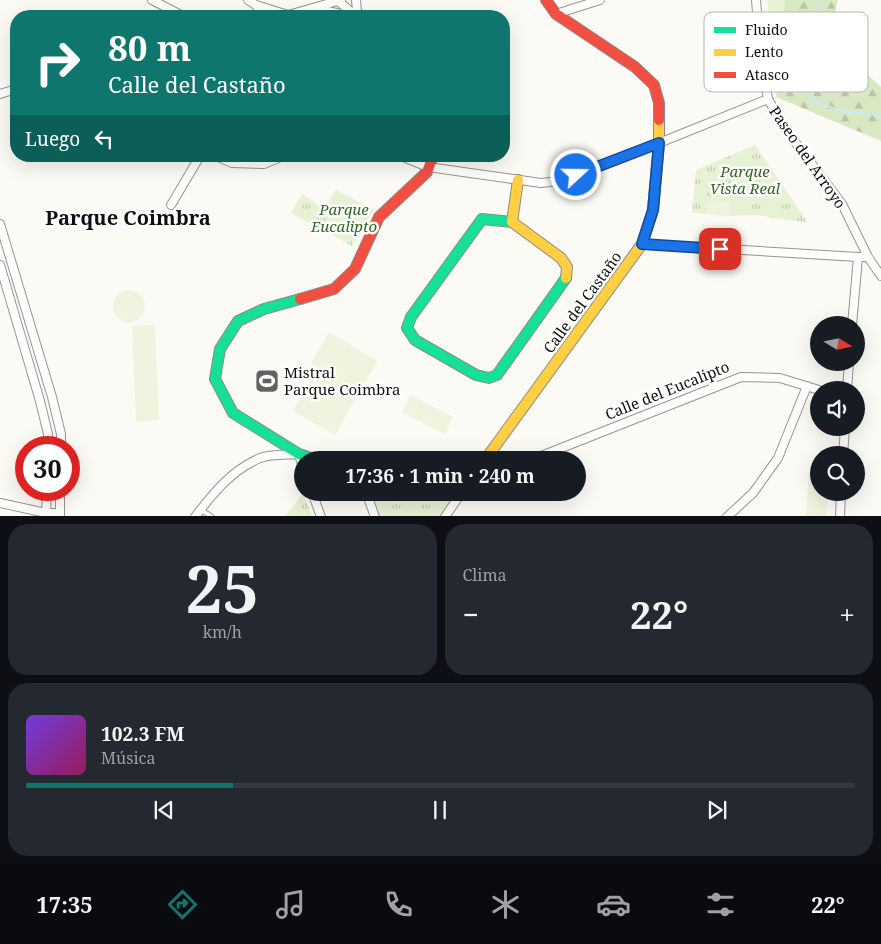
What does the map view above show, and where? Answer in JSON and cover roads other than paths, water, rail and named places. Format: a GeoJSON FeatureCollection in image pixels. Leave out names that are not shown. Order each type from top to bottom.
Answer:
{"type":"FeatureCollection","features":[{"type":"Feature","properties":{"kind":"street"},"geometry":{"type":"LineString","coordinates":[[152,0],[171,10]]}},
{"type":"Feature","properties":{"kind":"street"},"geometry":{"type":"LineString","coordinates":[[248,0],[271,10]]}},
{"type":"Feature","properties":{"kind":"street"},"geometry":{"type":"LineString","coordinates":[[546,0],[556,14],[600,0]]}},
{"type":"Feature","properties":{"kind":"street"},"geometry":{"type":"LineString","coordinates":[[311,10],[340,1],[350,10]]}},
{"type":"Feature","properties":{"kind":"street"},"geometry":{"type":"LineString","coordinates":[[256,4],[259,10]]}},
{"type":"Feature","properties":{"kind":"street"},"geometry":{"type":"LineString","coordinates":[[315,9],[320,10]]}},
{"type":"Feature","properties":{"kind":"street","name":"Calle del Castaño"},"geometry":{"type":"LineString","coordinates":[[492,451],[642,244],[653,210],[659,143],[659,103],[654,85],[635,67],[556,14]]}},
{"type":"Feature","properties":{"kind":"street","name":"Paseo del Arroyo"},"geometry":{"type":"LineString","coordinates":[[767,92],[768,99],[786,130],[842,204],[868,257],[881,276]]}},
{"type":"Feature","properties":{"kind":"street"},"geometry":{"type":"LineString","coordinates":[[414,162],[428,168],[518,180],[541,183],[559,181],[768,99]]}},
{"type":"Feature","properties":{"kind":"street"},"geometry":{"type":"LineString","coordinates":[[171,205],[196,162]]}},
{"type":"Feature","properties":{"kind":"street"},"geometry":{"type":"LineString","coordinates":[[230,162],[264,164],[269,162]]}},
{"type":"Feature","properties":{"kind":"street"},"geometry":{"type":"LineString","coordinates":[[294,451],[234,412],[215,379],[220,349],[238,321],[264,309],[334,289],[355,269],[379,217],[427,172],[430,162]]}},
{"type":"Feature","properties":{"kind":"street"},"geometry":{"type":"LineString","coordinates":[[512,222],[518,180]]}},
{"type":"Feature","properties":{"kind":"street"},"geometry":{"type":"LineString","coordinates":[[482,219],[512,222],[561,258],[567,267],[566,277],[497,375],[490,378],[476,375],[414,340],[407,328],[411,317],[482,219]]}},
{"type":"Feature","properties":{"kind":"street"},"geometry":{"type":"LineString","coordinates":[[0,224],[52,397],[61,436]]}},
{"type":"Feature","properties":{"kind":"street"},"geometry":{"type":"LineString","coordinates":[[642,244],[868,257]]}},
{"type":"Feature","properties":{"kind":"street"},"geometry":{"type":"LineString","coordinates":[[853,316],[858,257]]}},
{"type":"Feature","properties":{"kind":"street"},"geometry":{"type":"LineString","coordinates":[[0,265],[40,401],[48,436]]}},
{"type":"Feature","properties":{"kind":"street"},"geometry":{"type":"LineString","coordinates":[[848,371],[848,381]]}},
{"type":"Feature","properties":{"kind":"street","name":"Calle del Eucalipto"},"geometry":{"type":"LineString","coordinates":[[554,451],[742,376],[780,378],[810,387]]}},
{"type":"Feature","properties":{"kind":"street"},"geometry":{"type":"LineString","coordinates":[[728,516],[753,493],[778,458],[807,386]]}},
{"type":"Feature","properties":{"kind":"street"},"geometry":{"type":"LineString","coordinates":[[195,516],[213,492],[237,471],[262,457],[294,454]]}},
{"type":"Feature","properties":{"kind":"street"},"geometry":{"type":"LineString","coordinates":[[46,515],[47,501]]}},
{"type":"Feature","properties":{"kind":"street"},"geometry":{"type":"LineString","coordinates":[[0,502],[46,515],[60,515],[60,501]]}},
{"type":"Feature","properties":{"kind":"street"},"geometry":{"type":"LineString","coordinates":[[315,501],[321,516]]}},
{"type":"Feature","properties":{"kind":"street"},"geometry":{"type":"LineString","coordinates":[[369,501],[375,516]]}},
{"type":"Feature","properties":{"kind":"street"},"geometry":{"type":"LineString","coordinates":[[445,516],[455,501]]}},
{"type":"Feature","properties":{"kind":"street"},"geometry":{"type":"LineString","coordinates":[[840,516],[841,501]]}},
{"type":"Feature","properties":{"kind":"lane"},"geometry":{"type":"LineString","coordinates":[[200,509],[212,516]]}},
{"type":"Feature","properties":{"kind":"waterway"},"geometry":{"type":"LineString","coordinates":[[818,12],[820,0]]}},
{"type":"Feature","properties":{"kind":"waterway"},"geometry":{"type":"LineString","coordinates":[[811,92],[813,100],[840,111],[871,114],[881,117]]}},
{"type":"Feature","properties":{"kind":"place","name":"Mistral Parque Coimbra"},"geometry":{"type":"Point","coordinates":[267,381]}},
{"type":"Feature","properties":{"kind":"district","name":"Parque Coimbra"},"geometry":{"type":"Point","coordinates":[128,217]}},
{"type":"Feature","properties":{"kind":"park label","name":"Parque Vista Real"},"geometry":{"type":"Point","coordinates":[745,180]}},
{"type":"Feature","properties":{"kind":"park label","name":"Parque Eucalipto"},"geometry":{"type":"Point","coordinates":[344,218]}}]}
